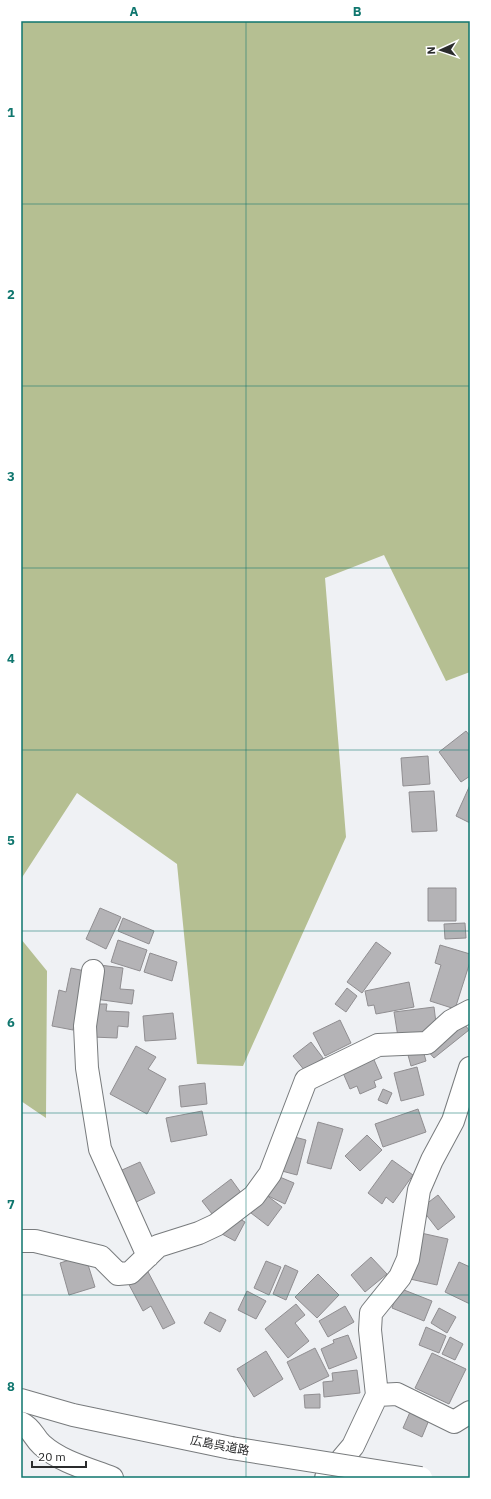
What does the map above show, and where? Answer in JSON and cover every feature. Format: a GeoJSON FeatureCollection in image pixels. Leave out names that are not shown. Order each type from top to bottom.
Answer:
{"type":"FeatureCollection","features":[{"type":"Feature","properties":{"kind":"main road"},"geometry":{"type":"LineString","coordinates":[[93,971],[85,1026],[87,1068],[100,1148],[148,1256]]}},
{"type":"Feature","properties":{"kind":"main road"},"geometry":{"type":"LineString","coordinates":[[21,1242],[35,1241],[101,1257],[118,1274],[130,1273],[158,1246],[199,1233],[216,1225],[254,1196],[270,1174],[306,1080],[378,1045],[427,1043],[451,1022],[470,1011]]}},
{"type":"Feature","properties":{"kind":"main road"},"geometry":{"type":"LineString","coordinates":[[326,1478],[353,1446],[377,1395],[370,1330],[371,1313],[400,1277],[408,1259],[419,1190],[432,1160],[453,1121],[470,1068]]}},
{"type":"Feature","properties":{"kind":"main road"},"geometry":{"type":"LineString","coordinates":[[377,1395],[397,1394],[454,1422],[470,1412]]}},
{"type":"Feature","properties":{"kind":"main road","name":"広島呉道路"},"geometry":{"type":"LineString","coordinates":[[21,1400],[73,1415],[230,1448],[421,1478]]}},
{"type":"Feature","properties":{"kind":"main road"},"geometry":{"type":"LineString","coordinates":[[21,1423],[28,1427],[42,1445],[65,1460],[112,1478]]}},
{"type":"Feature","properties":{"kind":"green space"},"geometry":{"type":"Polygon","coordinates":[[[21,21],[470,21],[470,672],[446,681],[384,555],[325,578],[346,837],[243,1066],[197,1064],[177,864],[77,793],[21,879],[21,21]]]}},
{"type":"Feature","properties":{"kind":"green space"},"geometry":{"type":"Polygon","coordinates":[[[21,939],[47,971],[46,1118],[21,1101],[21,939]]]}},
{"type":"Feature","properties":{"kind":"building"},"geometry":{"type":"Polygon","coordinates":[[[466,731],[470,736],[470,776],[461,782],[439,752],[466,731]]]}},
{"type":"Feature","properties":{"kind":"building"},"geometry":{"type":"Polygon","coordinates":[[[428,756],[430,784],[403,786],[401,758],[428,756]]]}},
{"type":"Feature","properties":{"kind":"building"},"geometry":{"type":"Polygon","coordinates":[[[470,785],[470,823],[456,816],[470,785]]]}},
{"type":"Feature","properties":{"kind":"building"},"geometry":{"type":"Polygon","coordinates":[[[434,791],[437,831],[412,832],[409,792],[434,791]]]}},
{"type":"Feature","properties":{"kind":"building"},"geometry":{"type":"Polygon","coordinates":[[[428,888],[456,888],[456,921],[428,921],[428,888]]]}},
{"type":"Feature","properties":{"kind":"building"},"geometry":{"type":"Polygon","coordinates":[[[100,908],[121,917],[106,949],[86,939],[100,908]]]}},
{"type":"Feature","properties":{"kind":"building"},"geometry":{"type":"Polygon","coordinates":[[[123,918],[154,931],[149,944],[118,931],[123,918]]]}},
{"type":"Feature","properties":{"kind":"building"},"geometry":{"type":"Polygon","coordinates":[[[465,923],[466,938],[445,939],[444,924],[465,923]]]}},
{"type":"Feature","properties":{"kind":"building"},"geometry":{"type":"Polygon","coordinates":[[[118,940],[147,950],[140,971],[111,962],[118,940]]]}},
{"type":"Feature","properties":{"kind":"building"},"geometry":{"type":"Polygon","coordinates":[[[376,942],[391,953],[362,993],[347,982],[376,942]]]}},
{"type":"Feature","properties":{"kind":"building"},"geometry":{"type":"Polygon","coordinates":[[[440,945],[470,954],[470,962],[455,1009],[430,1001],[441,965],[435,963],[440,945]]]}},
{"type":"Feature","properties":{"kind":"building"},"geometry":{"type":"Polygon","coordinates":[[[150,953],[177,962],[172,981],[144,972],[150,953]]]}},
{"type":"Feature","properties":{"kind":"building"},"geometry":{"type":"Polygon","coordinates":[[[100,965],[123,968],[120,989],[134,990],[132,1004],[95,999],[100,965]]]}},
{"type":"Feature","properties":{"kind":"building"},"geometry":{"type":"Polygon","coordinates":[[[71,968],[85,971],[73,1030],[52,1026],[59,990],[66,992],[71,968]]]}},
{"type":"Feature","properties":{"kind":"building"},"geometry":{"type":"Polygon","coordinates":[[[409,982],[414,1007],[376,1014],[374,1005],[368,1006],[365,991],[409,982]]]}},
{"type":"Feature","properties":{"kind":"building"},"geometry":{"type":"Polygon","coordinates":[[[347,988],[357,996],[346,1012],[335,1004],[347,988]]]}},
{"type":"Feature","properties":{"kind":"building"},"geometry":{"type":"Polygon","coordinates":[[[93,1004],[107,1004],[106,1011],[129,1012],[128,1027],[118,1026],[117,1038],[92,1037],[93,1004]]]}},
{"type":"Feature","properties":{"kind":"building"},"geometry":{"type":"Polygon","coordinates":[[[434,1007],[437,1031],[398,1037],[394,1012],[434,1007]]]}},
{"type":"Feature","properties":{"kind":"building"},"geometry":{"type":"Polygon","coordinates":[[[173,1013],[176,1039],[145,1041],[143,1016],[173,1013]]]}},
{"type":"Feature","properties":{"kind":"building"},"geometry":{"type":"Polygon","coordinates":[[[340,1020],[351,1043],[325,1056],[313,1033],[340,1020]]]}},
{"type":"Feature","properties":{"kind":"building"},"geometry":{"type":"Polygon","coordinates":[[[461,1020],[469,1030],[434,1058],[426,1049],[461,1020]]]}},
{"type":"Feature","properties":{"kind":"building"},"geometry":{"type":"Polygon","coordinates":[[[311,1042],[323,1058],[305,1071],[293,1056],[311,1042]]]}},
{"type":"Feature","properties":{"kind":"building"},"geometry":{"type":"Polygon","coordinates":[[[136,1046],[156,1057],[148,1069],[166,1079],[147,1114],[110,1094],[136,1046]]]}},
{"type":"Feature","properties":{"kind":"building"},"geometry":{"type":"Polygon","coordinates":[[[423,1050],[426,1061],[411,1066],[408,1055],[423,1050]]]}},
{"type":"Feature","properties":{"kind":"building"},"geometry":{"type":"Polygon","coordinates":[[[371,1053],[382,1078],[374,1081],[376,1087],[360,1094],[357,1086],[350,1089],[340,1066],[371,1053]]]}},
{"type":"Feature","properties":{"kind":"building"},"geometry":{"type":"Polygon","coordinates":[[[417,1067],[424,1095],[401,1101],[394,1073],[417,1067]]]}},
{"type":"Feature","properties":{"kind":"building"},"geometry":{"type":"Polygon","coordinates":[[[205,1083],[207,1104],[181,1107],[179,1086],[205,1083]]]}},
{"type":"Feature","properties":{"kind":"building"},"geometry":{"type":"Polygon","coordinates":[[[383,1089],[392,1093],[387,1104],[378,1100],[383,1089]]]}},
{"type":"Feature","properties":{"kind":"building"},"geometry":{"type":"Polygon","coordinates":[[[418,1109],[426,1132],[383,1147],[375,1124],[418,1109]]]}},
{"type":"Feature","properties":{"kind":"building"},"geometry":{"type":"Polygon","coordinates":[[[202,1111],[207,1135],[171,1142],[166,1118],[202,1111]]]}},
{"type":"Feature","properties":{"kind":"building"},"geometry":{"type":"Polygon","coordinates":[[[318,1122],[343,1129],[331,1169],[307,1163],[318,1122]]]}},
{"type":"Feature","properties":{"kind":"building"},"geometry":{"type":"Polygon","coordinates":[[[287,1135],[306,1140],[297,1175],[278,1170],[287,1135]]]}},
{"type":"Feature","properties":{"kind":"building"},"geometry":{"type":"Polygon","coordinates":[[[367,1135],[382,1150],[360,1171],[345,1156],[367,1135]]]}},
{"type":"Feature","properties":{"kind":"building"},"geometry":{"type":"Polygon","coordinates":[[[392,1160],[413,1175],[393,1203],[386,1197],[382,1204],[368,1193],[392,1160]]]}},
{"type":"Feature","properties":{"kind":"building"},"geometry":{"type":"Polygon","coordinates":[[[140,1162],[155,1193],[128,1206],[113,1174],[140,1162]]]}},
{"type":"Feature","properties":{"kind":"building"},"geometry":{"type":"Polygon","coordinates":[[[275,1175],[294,1183],[285,1204],[266,1195],[275,1175]]]}},
{"type":"Feature","properties":{"kind":"building"},"geometry":{"type":"Polygon","coordinates":[[[231,1179],[244,1197],[216,1219],[202,1201],[231,1179]]]}},
{"type":"Feature","properties":{"kind":"building"},"geometry":{"type":"Polygon","coordinates":[[[265,1194],[282,1207],[268,1226],[251,1213],[265,1194]]]}},
{"type":"Feature","properties":{"kind":"building"},"geometry":{"type":"Polygon","coordinates":[[[438,1195],[455,1217],[438,1230],[421,1208],[438,1195]]]}},
{"type":"Feature","properties":{"kind":"building"},"geometry":{"type":"Polygon","coordinates":[[[233,1215],[245,1222],[235,1241],[222,1234],[233,1215]]]}},
{"type":"Feature","properties":{"kind":"building"},"geometry":{"type":"Polygon","coordinates":[[[421,1233],[448,1239],[437,1285],[410,1279],[421,1233]]]}},
{"type":"Feature","properties":{"kind":"building"},"geometry":{"type":"Polygon","coordinates":[[[85,1255],[95,1287],[69,1295],[60,1263],[85,1255]]]}},
{"type":"Feature","properties":{"kind":"building"},"geometry":{"type":"Polygon","coordinates":[[[371,1257],[387,1274],[365,1292],[351,1275],[371,1257]]]}},
{"type":"Feature","properties":{"kind":"building"},"geometry":{"type":"Polygon","coordinates":[[[266,1261],[281,1267],[269,1295],[254,1288],[266,1261]]]}},
{"type":"Feature","properties":{"kind":"building"},"geometry":{"type":"Polygon","coordinates":[[[459,1262],[470,1267],[470,1304],[445,1292],[459,1262]]]}},
{"type":"Feature","properties":{"kind":"building"},"geometry":{"type":"Polygon","coordinates":[[[285,1265],[298,1271],[286,1300],[273,1294],[285,1265]]]}},
{"type":"Feature","properties":{"kind":"building"},"geometry":{"type":"Polygon","coordinates":[[[146,1268],[175,1323],[163,1329],[151,1306],[143,1311],[126,1279],[146,1268]]]}},
{"type":"Feature","properties":{"kind":"building"},"geometry":{"type":"Polygon","coordinates":[[[318,1274],[339,1295],[317,1318],[295,1297],[318,1274]]]}},
{"type":"Feature","properties":{"kind":"building"},"geometry":{"type":"Polygon","coordinates":[[[399,1288],[432,1301],[424,1321],[392,1308],[399,1288]]]}},
{"type":"Feature","properties":{"kind":"building"},"geometry":{"type":"Polygon","coordinates":[[[247,1291],[266,1301],[256,1319],[238,1310],[247,1291]]]}},
{"type":"Feature","properties":{"kind":"building"},"geometry":{"type":"Polygon","coordinates":[[[296,1304],[305,1315],[295,1323],[309,1341],[288,1358],[265,1329],[296,1304]]]}},
{"type":"Feature","properties":{"kind":"building"},"geometry":{"type":"Polygon","coordinates":[[[345,1306],[354,1322],[328,1337],[319,1321],[345,1306]]]}},
{"type":"Feature","properties":{"kind":"building"},"geometry":{"type":"Polygon","coordinates":[[[439,1308],[456,1317],[447,1333],[431,1323],[439,1308]]]}},
{"type":"Feature","properties":{"kind":"building"},"geometry":{"type":"Polygon","coordinates":[[[210,1312],[226,1320],[220,1332],[204,1323],[210,1312]]]}},
{"type":"Feature","properties":{"kind":"building"},"geometry":{"type":"Polygon","coordinates":[[[426,1327],[446,1336],[439,1353],[419,1345],[426,1327]]]}},
{"type":"Feature","properties":{"kind":"building"},"geometry":{"type":"Polygon","coordinates":[[[348,1335],[357,1358],[329,1369],[321,1349],[334,1343],[333,1340],[348,1335]]]}},
{"type":"Feature","properties":{"kind":"building"},"geometry":{"type":"Polygon","coordinates":[[[450,1337],[463,1344],[455,1360],[442,1354],[450,1337]]]}},
{"type":"Feature","properties":{"kind":"building"},"geometry":{"type":"Polygon","coordinates":[[[315,1348],[329,1376],[300,1390],[287,1362],[315,1348]]]}},
{"type":"Feature","properties":{"kind":"building"},"geometry":{"type":"Polygon","coordinates":[[[266,1351],[283,1379],[254,1397],[237,1369],[266,1351]]]}},
{"type":"Feature","properties":{"kind":"building"},"geometry":{"type":"Polygon","coordinates":[[[432,1353],[466,1369],[449,1404],[415,1388],[432,1353]]]}},
{"type":"Feature","properties":{"kind":"building"},"geometry":{"type":"Polygon","coordinates":[[[357,1370],[360,1393],[324,1397],[323,1382],[333,1381],[332,1373],[357,1370]]]}},
{"type":"Feature","properties":{"kind":"building"},"geometry":{"type":"Polygon","coordinates":[[[320,1394],[320,1408],[305,1408],[304,1395],[320,1394]]]}},
{"type":"Feature","properties":{"kind":"building"},"geometry":{"type":"Polygon","coordinates":[[[410,1412],[429,1420],[422,1437],[403,1428],[410,1412]]]}}]}
